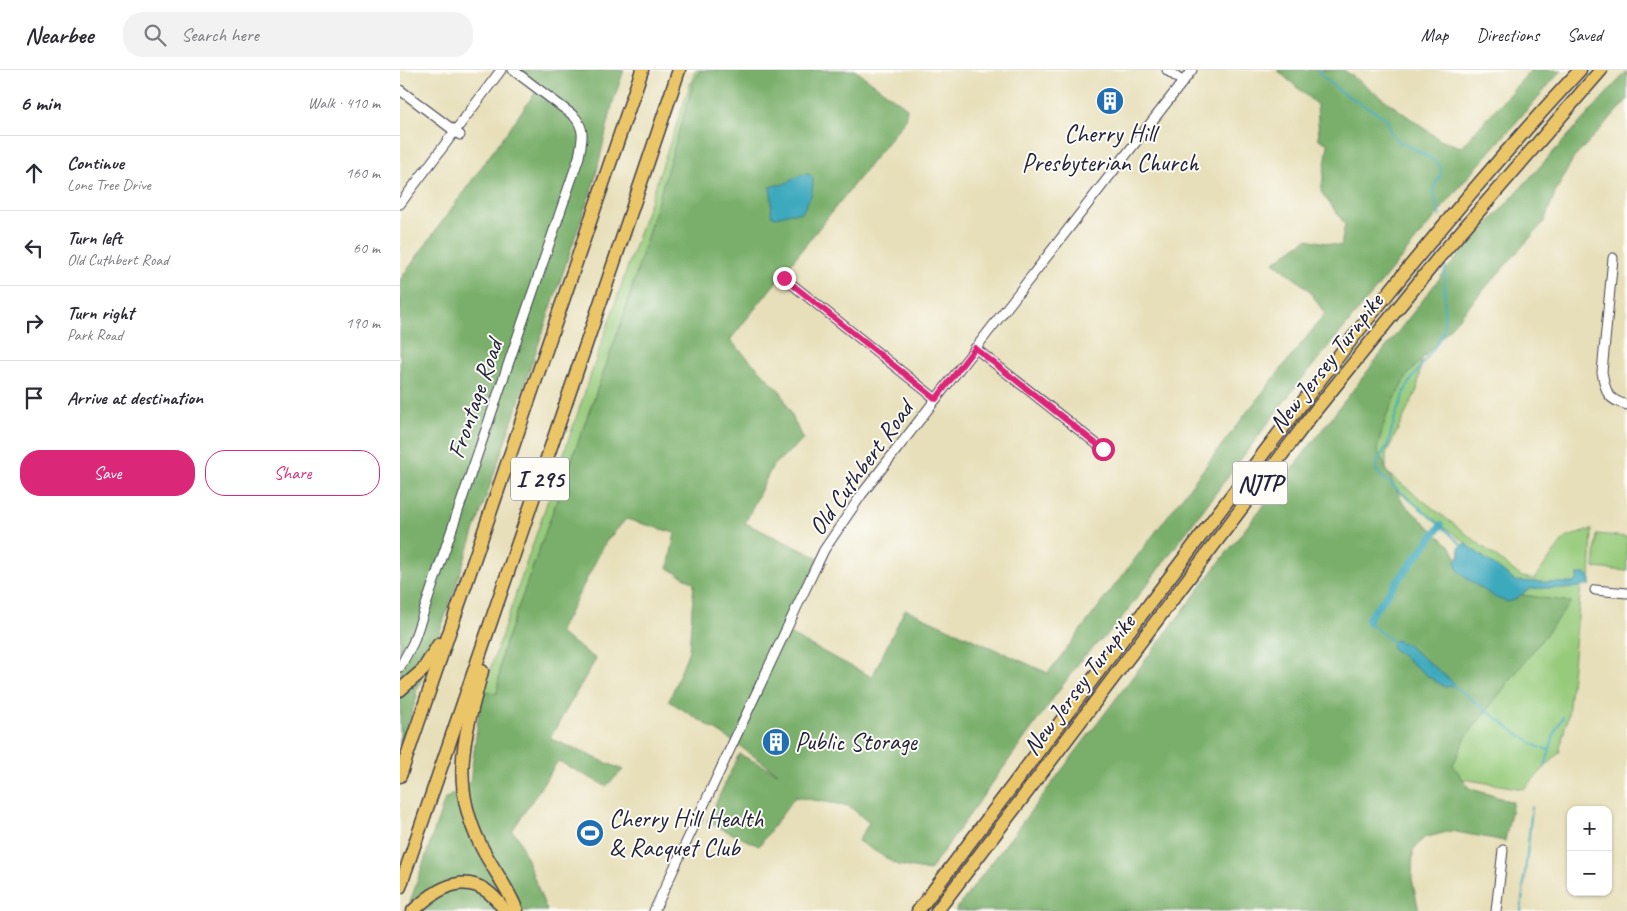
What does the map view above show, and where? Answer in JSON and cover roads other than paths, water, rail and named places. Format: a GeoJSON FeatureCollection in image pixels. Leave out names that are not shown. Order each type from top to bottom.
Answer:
{"type":"FeatureCollection","features":[{"type":"Feature","properties":{"kind":"highway","name":"I 295"},"geometry":{"type":"LineString","coordinates":[[400,776],[642,70]]}},
{"type":"Feature","properties":{"kind":"highway","name":"I 295"},"geometry":{"type":"LineString","coordinates":[[400,887],[679,70]]}},
{"type":"Feature","properties":{"kind":"highway","name":"New Jersey Turnpike"},"geometry":{"type":"LineString","coordinates":[[918,911],[1323,375],[1393,286],[1473,191],[1580,70]]}},
{"type":"Feature","properties":{"kind":"highway","name":"New Jersey Turnpike"},"geometry":{"type":"LineString","coordinates":[[937,911],[1315,411],[1440,256],[1601,70]]}},
{"type":"Feature","properties":{"kind":"highway"},"geometry":{"type":"LineString","coordinates":[[516,548],[469,721],[462,761],[462,785],[474,832],[516,911]]}},
{"type":"Feature","properties":{"kind":"highway"},"geometry":{"type":"LineString","coordinates":[[400,690],[423,670],[432,657],[469,576]]}},
{"type":"Feature","properties":{"kind":"highway"},"geometry":{"type":"LineString","coordinates":[[413,911],[435,892],[447,886],[460,884],[472,884],[482,887],[494,896],[505,911]]}},
{"type":"Feature","properties":{"kind":"street"},"geometry":{"type":"LineString","coordinates":[[402,198],[457,133],[501,70]]}},
{"type":"Feature","properties":{"kind":"street","name":"Frontage Road"},"geometry":{"type":"LineString","coordinates":[[400,667],[416,633],[579,156],[582,141],[580,124],[574,116],[513,70]]}},
{"type":"Feature","properties":{"kind":"street"},"geometry":{"type":"LineString","coordinates":[[1167,70],[1183,82]]}},
{"type":"Feature","properties":{"kind":"street","name":"Old Cuthbert Road"},"geometry":{"type":"LineString","coordinates":[[654,911],[824,550],[862,494],[1192,70]]}},
{"type":"Feature","properties":{"kind":"street"},"geometry":{"type":"LineString","coordinates":[[400,90],[457,133]]}},
{"type":"Feature","properties":{"kind":"street"},"geometry":{"type":"LineString","coordinates":[[1613,258],[1602,372],[1608,396],[1616,402],[1627,405]]}},
{"type":"Feature","properties":{"kind":"street"},"geometry":{"type":"LineString","coordinates":[[784,278],[936,399]]}},
{"type":"Feature","properties":{"kind":"street"},"geometry":{"type":"LineString","coordinates":[[975,348],[1103,449]]}},
{"type":"Feature","properties":{"kind":"street"},"geometry":{"type":"LineString","coordinates":[[1595,590],[1627,593]]}},
{"type":"Feature","properties":{"kind":"street"},"geometry":{"type":"LineString","coordinates":[[1496,911],[1503,850]]}},
{"type":"Feature","properties":{"kind":"water"},"geometry":{"type":"Polygon","coordinates":[[[809,174],[813,178],[812,189],[802,213],[791,213],[776,217],[771,215],[772,199],[770,187],[784,184],[801,175],[809,174]]]}},
{"type":"Feature","properties":{"kind":"water"},"geometry":{"type":"Polygon","coordinates":[[[1465,543],[1515,581],[1573,583],[1577,580],[1578,574],[1585,574],[1589,576],[1590,585],[1565,589],[1529,589],[1514,600],[1507,602],[1496,598],[1466,578],[1458,570],[1455,562],[1460,556],[1459,548],[1465,543]]]}},
{"type":"Feature","properties":{"kind":"water"},"geometry":{"type":"Polygon","coordinates":[[[1395,640],[1406,644],[1454,683],[1452,686],[1445,687],[1429,677],[1391,647],[1395,640]]]}},
{"type":"Feature","properties":{"kind":"waterway"},"geometry":{"type":"LineString","coordinates":[[1318,70],[1324,78],[1340,91],[1384,117],[1388,122],[1390,132],[1399,141],[1432,159],[1440,166],[1441,173],[1433,191],[1440,217]]}},
{"type":"Feature","properties":{"kind":"waterway"},"geometry":{"type":"LineString","coordinates":[[1445,262],[1444,330],[1436,345],[1407,386],[1395,417],[1388,445],[1378,460],[1376,469],[1379,474],[1464,547]]}},
{"type":"Feature","properties":{"kind":"waterway"},"geometry":{"type":"LineString","coordinates":[[1369,623],[1368,619],[1441,525]]}},
{"type":"Feature","properties":{"kind":"waterway"},"geometry":{"type":"LineString","coordinates":[[1369,623],[1394,643]]}},
{"type":"Feature","properties":{"kind":"waterway"},"geometry":{"type":"LineString","coordinates":[[1451,684],[1515,732],[1538,747],[1549,750]]}},
{"type":"Feature","properties":{"kind":"waterway"},"geometry":{"type":"LineString","coordinates":[[1545,767],[1555,731],[1563,717]]}},
{"type":"Feature","properties":{"kind":"waterway"},"geometry":{"type":"LineString","coordinates":[[1521,911],[1532,807]]}},
{"type":"Feature","properties":{"kind":"place","name":"Cherry Hill Presbyterian Church"},"geometry":{"type":"Point","coordinates":[1110,101]}},
{"type":"Feature","properties":{"kind":"place","name":"Public Storage"},"geometry":{"type":"Point","coordinates":[776,742]}},
{"type":"Feature","properties":{"kind":"place","name":"Cherry Hill Health & Racquet Club"},"geometry":{"type":"Point","coordinates":[590,833]}}]}
